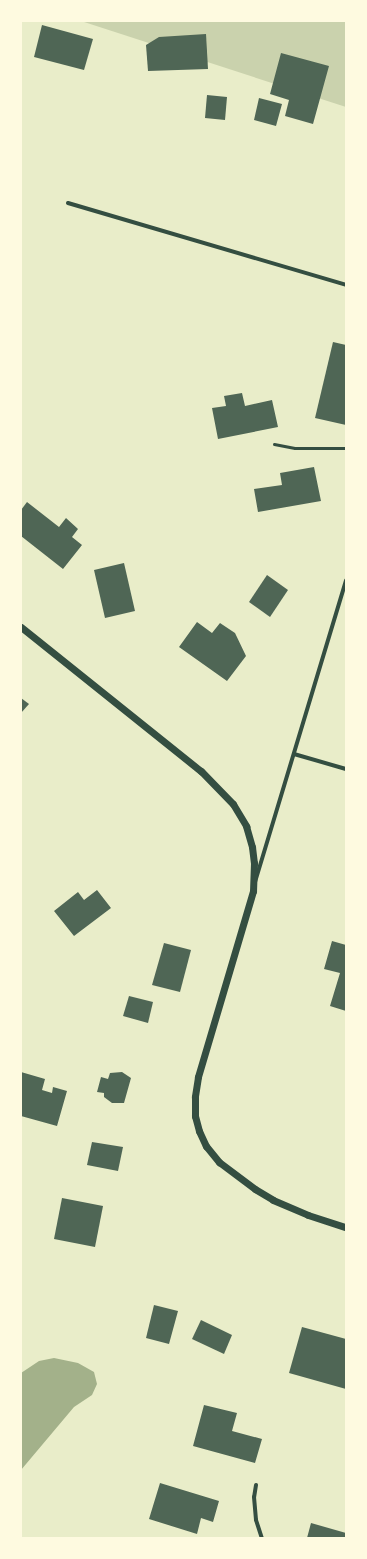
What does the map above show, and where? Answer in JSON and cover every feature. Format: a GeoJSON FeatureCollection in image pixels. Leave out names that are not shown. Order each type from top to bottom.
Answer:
{"type":"FeatureCollection","features":[{"type":"Feature","properties":{"kind":"street"},"geometry":{"type":"LineString","coordinates":[[68,203],[346,285]]}},
{"type":"Feature","properties":{"kind":"street"},"geometry":{"type":"LineString","coordinates":[[346,580],[204,1056],[195,1098],[197,1123],[206,1146],[220,1162],[237,1177],[273,1200],[308,1215],[346,1227]]}},
{"type":"Feature","properties":{"kind":"street"},"geometry":{"type":"LineString","coordinates":[[21,627],[167,743],[220,789],[233,804],[248,833],[254,863],[253,891]]}},
{"type":"Feature","properties":{"kind":"street"},"geometry":{"type":"LineString","coordinates":[[294,754],[346,769]]}},
{"type":"Feature","properties":{"kind":"street"},"geometry":{"type":"LineString","coordinates":[[256,1485],[254,1497],[256,1520],[262,1538]]}},
{"type":"Feature","properties":{"kind":"lane"},"geometry":{"type":"LineString","coordinates":[[274,444],[294,448],[346,448]]}},
{"type":"Feature","properties":{"kind":"shaded area"},"geometry":{"type":"Polygon","coordinates":[[[81,21],[346,21],[346,107],[81,21]]]}},
{"type":"Feature","properties":{"kind":"shaded area"},"geometry":{"type":"Polygon","coordinates":[[[54,1358],[78,1363],[94,1372],[97,1384],[92,1395],[74,1407],[21,1470],[21,1373],[39,1361],[54,1358]]]}},
{"type":"Feature","properties":{"kind":"building"},"geometry":{"type":"Polygon","coordinates":[[[42,25],[93,39],[84,70],[34,57],[42,25]]]}},
{"type":"Feature","properties":{"kind":"building"},"geometry":{"type":"Polygon","coordinates":[[[206,34],[208,69],[148,71],[146,45],[159,37],[206,34]]]}},
{"type":"Feature","properties":{"kind":"building"},"geometry":{"type":"Polygon","coordinates":[[[281,53],[329,66],[313,124],[285,116],[289,100],[270,94],[281,53]]]}},
{"type":"Feature","properties":{"kind":"building"},"geometry":{"type":"Polygon","coordinates":[[[207,95],[227,97],[225,120],[205,118],[207,95]]]}},
{"type":"Feature","properties":{"kind":"building"},"geometry":{"type":"Polygon","coordinates":[[[259,98],[282,104],[276,126],[254,120],[259,98]]]}},
{"type":"Feature","properties":{"kind":"building"},"geometry":{"type":"Polygon","coordinates":[[[333,342],[346,345],[346,425],[315,418],[333,342]]]}},
{"type":"Feature","properties":{"kind":"building"},"geometry":{"type":"Polygon","coordinates":[[[242,393],[245,406],[272,400],[278,427],[218,439],[212,408],[226,406],[224,396],[242,393]]]}},
{"type":"Feature","properties":{"kind":"building"},"geometry":{"type":"Polygon","coordinates":[[[314,467],[321,501],[258,512],[254,489],[282,485],[280,473],[314,467]]]}},
{"type":"Feature","properties":{"kind":"building"},"geometry":{"type":"Polygon","coordinates":[[[27,502],[59,527],[66,518],[78,529],[72,537],[82,545],[63,569],[21,536],[21,510],[27,502]]]}},
{"type":"Feature","properties":{"kind":"building"},"geometry":{"type":"Polygon","coordinates":[[[124,563],[135,611],[105,618],[94,570],[124,563]]]}},
{"type":"Feature","properties":{"kind":"building"},"geometry":{"type":"Polygon","coordinates":[[[267,575],[288,590],[270,617],[249,602],[267,575]]]}},
{"type":"Feature","properties":{"kind":"building"},"geometry":{"type":"Polygon","coordinates":[[[197,622],[212,633],[220,623],[235,633],[246,656],[227,681],[179,647],[197,622]]]}},
{"type":"Feature","properties":{"kind":"building"},"geometry":{"type":"Polygon","coordinates":[[[21,698],[29,704],[21,713],[21,698]]]}},
{"type":"Feature","properties":{"kind":"building"},"geometry":{"type":"Polygon","coordinates":[[[97,890],[111,908],[74,936],[54,911],[78,892],[84,900],[97,890]]]}},
{"type":"Feature","properties":{"kind":"building"},"geometry":{"type":"Polygon","coordinates":[[[332,941],[346,945],[346,1011],[330,1006],[340,973],[324,969],[332,941]]]}},
{"type":"Feature","properties":{"kind":"building"},"geometry":{"type":"Polygon","coordinates":[[[164,943],[191,950],[180,992],[152,985],[164,943]]]}},
{"type":"Feature","properties":{"kind":"building"},"geometry":{"type":"Polygon","coordinates":[[[129,996],[153,1002],[148,1023],[123,1016],[129,996]]]}},
{"type":"Feature","properties":{"kind":"building"},"geometry":{"type":"Polygon","coordinates":[[[21,1072],[45,1079],[42,1090],[52,1093],[53,1087],[67,1091],[57,1126],[21,1116],[21,1072]]]}},
{"type":"Feature","properties":{"kind":"building"},"geometry":{"type":"Polygon","coordinates":[[[122,1072],[131,1078],[124,1103],[112,1103],[104,1097],[104,1093],[97,1092],[101,1077],[108,1079],[110,1073],[122,1072]]]}},
{"type":"Feature","properties":{"kind":"building"},"geometry":{"type":"Polygon","coordinates":[[[92,1142],[123,1147],[118,1171],[87,1165],[92,1142]]]}},
{"type":"Feature","properties":{"kind":"building"},"geometry":{"type":"Polygon","coordinates":[[[62,1198],[103,1206],[95,1247],[54,1239],[62,1198]]]}},
{"type":"Feature","properties":{"kind":"building"},"geometry":{"type":"Polygon","coordinates":[[[154,1305],[178,1311],[169,1344],[146,1338],[154,1305]]]}},
{"type":"Feature","properties":{"kind":"building"},"geometry":{"type":"Polygon","coordinates":[[[201,1320],[232,1335],[224,1354],[192,1339],[201,1320]]]}},
{"type":"Feature","properties":{"kind":"building"},"geometry":{"type":"Polygon","coordinates":[[[302,1327],[346,1339],[346,1389],[289,1373],[302,1327]]]}},
{"type":"Feature","properties":{"kind":"building"},"geometry":{"type":"Polygon","coordinates":[[[204,1405],[237,1413],[232,1431],[262,1439],[255,1463],[193,1446],[204,1405]]]}},
{"type":"Feature","properties":{"kind":"building"},"geometry":{"type":"Polygon","coordinates":[[[160,1483],[219,1501],[213,1522],[201,1518],[197,1534],[149,1519],[160,1483]]]}},
{"type":"Feature","properties":{"kind":"building"},"geometry":{"type":"Polygon","coordinates":[[[311,1523],[346,1533],[346,1538],[307,1538],[311,1523]]]}}]}
